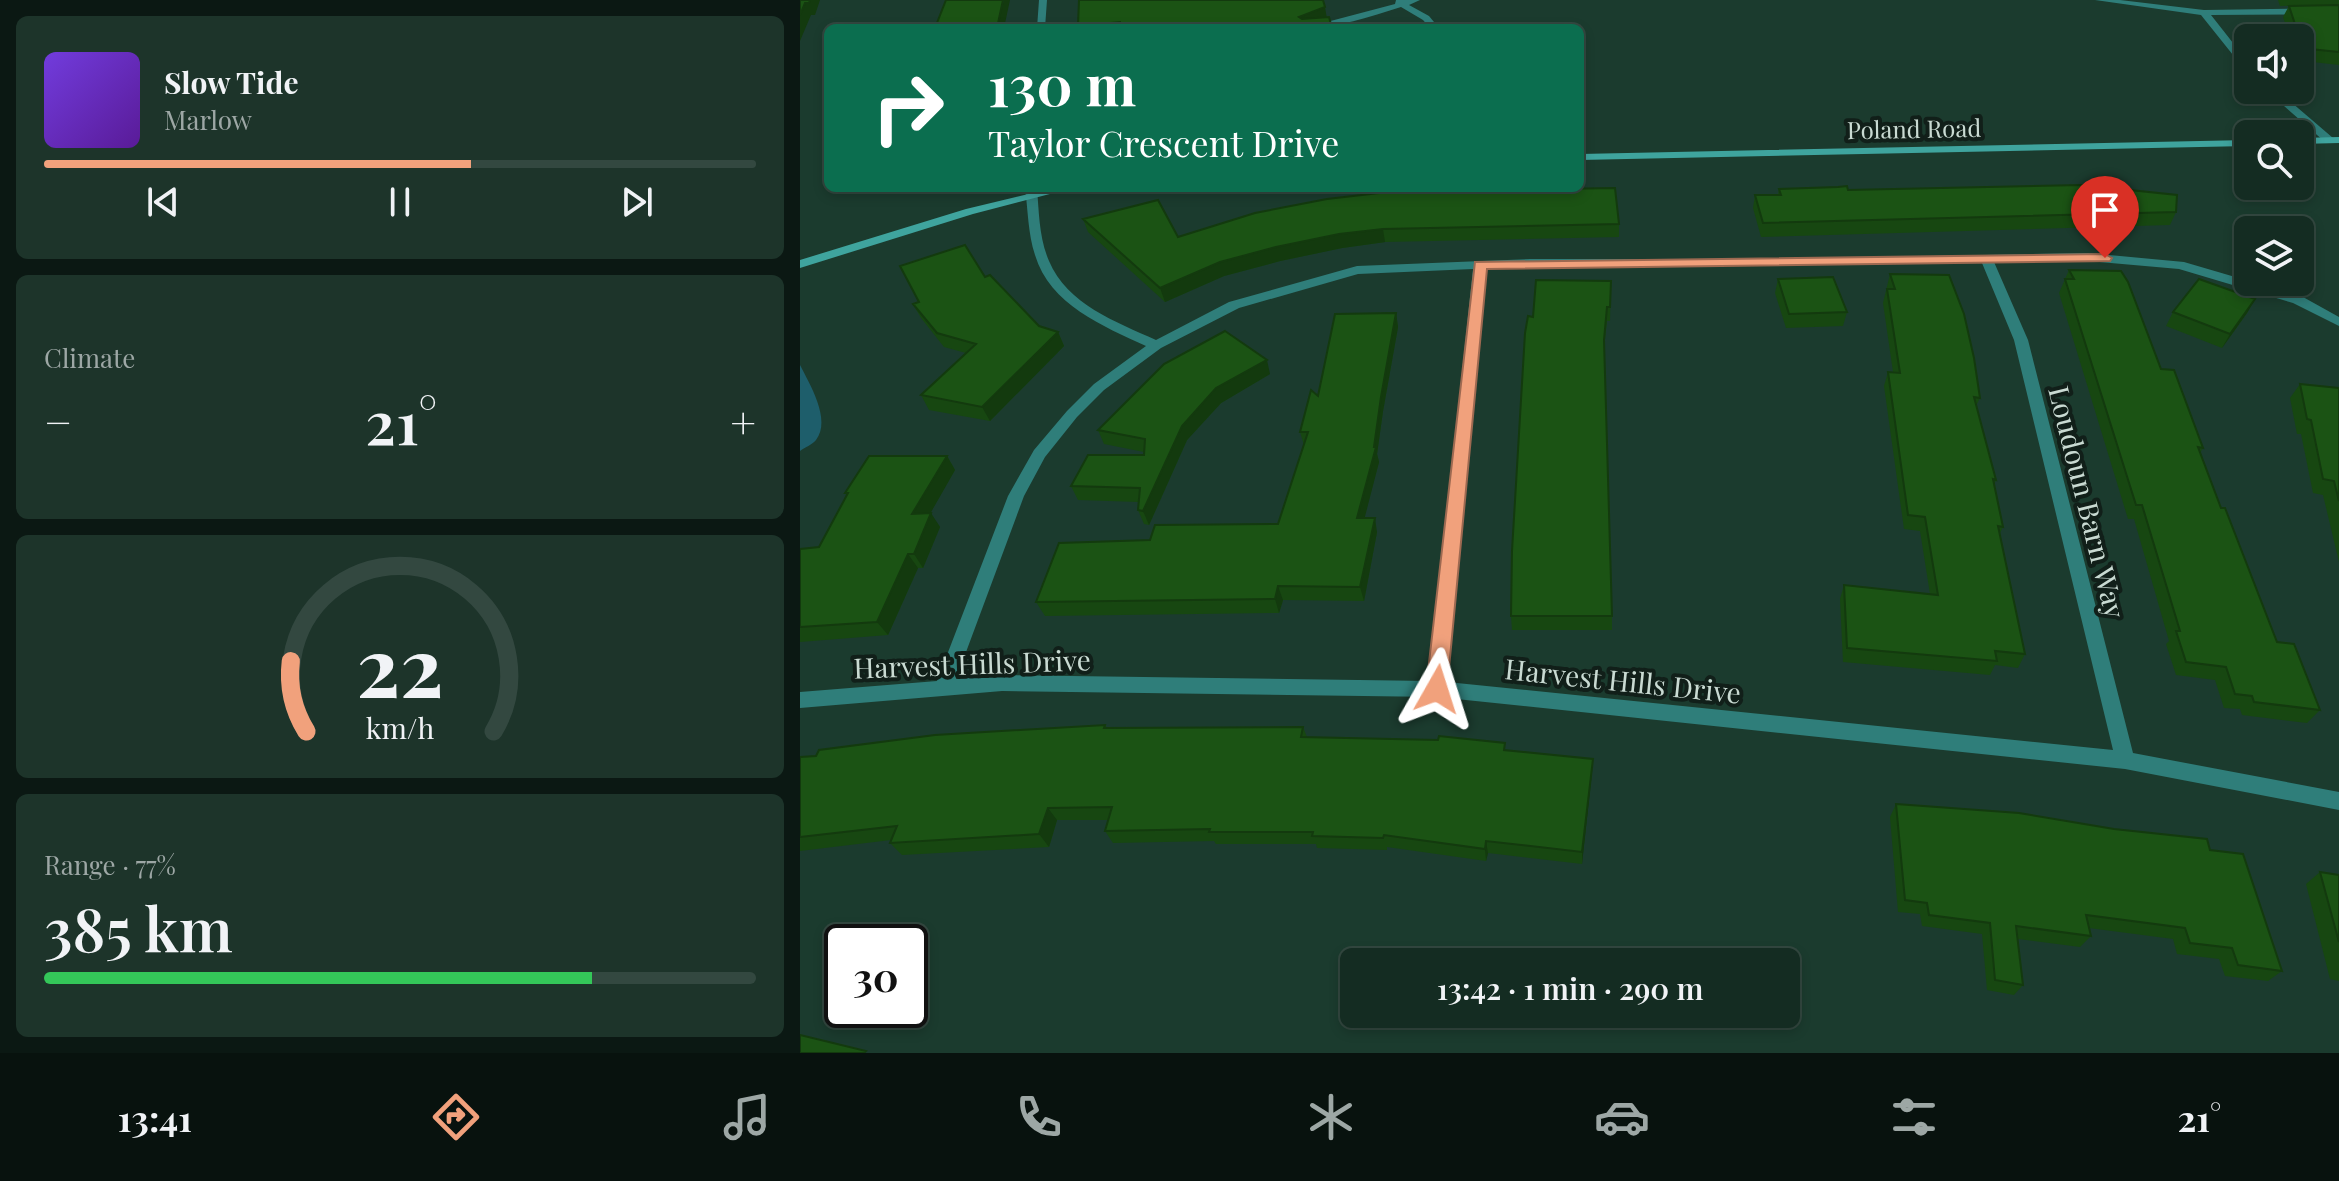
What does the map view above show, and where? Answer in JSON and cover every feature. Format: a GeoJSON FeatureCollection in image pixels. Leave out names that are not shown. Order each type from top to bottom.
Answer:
{"type":"FeatureCollection","features":[{"type":"Feature","properties":{"kind":"street"},"geometry":{"type":"LineString","coordinates":[[1041,24],[1043,0]]}},
{"type":"Feature","properties":{"kind":"street"},"geometry":{"type":"LineString","coordinates":[[1330,24],[1398,2],[1416,0]]}},
{"type":"Feature","properties":{"kind":"street"},"geometry":{"type":"LineString","coordinates":[[2099,0],[2204,13],[2339,11]]}},
{"type":"Feature","properties":{"kind":"street"},"geometry":{"type":"LineString","coordinates":[[1398,2],[1431,24]]}},
{"type":"Feature","properties":{"kind":"street"},"geometry":{"type":"LineString","coordinates":[[2204,13],[2234,50]]}},
{"type":"Feature","properties":{"kind":"street"},"geometry":{"type":"LineString","coordinates":[[2289,104],[2334,140]]}},
{"type":"Feature","properties":{"kind":"street"},"geometry":{"type":"LineString","coordinates":[[2314,141],[2334,140]]}},
{"type":"Feature","properties":{"kind":"street","name":"Poland Road"},"geometry":{"type":"LineString","coordinates":[[1584,157],[2234,143]]}},
{"type":"Feature","properties":{"kind":"street"},"geometry":{"type":"LineString","coordinates":[[800,264],[1031,192],[1043,263],[1057,286],[1079,306],[1156,345]]}},
{"type":"Feature","properties":{"kind":"street"},"geometry":{"type":"LineString","coordinates":[[944,686],[1027,472],[1048,441],[1099,387],[1156,345],[1234,305],[1343,273],[1480,265],[2088,257],[2180,265],[2298,300],[2339,322]]}},
{"type":"Feature","properties":{"kind":"street","name":"Loudoun Barn Way"},"geometry":{"type":"LineString","coordinates":[[1987,260],[2021,340],[2125,760]]}},
{"type":"Feature","properties":{"kind":"street"},"geometry":{"type":"LineString","coordinates":[[1437,689],[1480,265]]}},
{"type":"Feature","properties":{"kind":"street","name":"Harvest Hills Drive"},"geometry":{"type":"LineString","coordinates":[[800,700],[1002,683],[1437,689],[2125,760],[2339,801]]}},
{"type":"Feature","properties":{"kind":"water"},"geometry":{"type":"Polygon","coordinates":[[[800,365],[813,391],[822,422],[816,440],[800,451],[800,365]]]}},
{"type":"Feature","properties":{"kind":"building"},"geometry":{"type":"Polygon","coordinates":[[[800,0],[810,0],[805,3],[800,15],[800,0]]]}},
{"type":"Feature","properties":{"kind":"building"},"geometry":{"type":"Polygon","coordinates":[[[946,0],[1003,0],[998,24],[937,24],[946,0]]]}},
{"type":"Feature","properties":{"kind":"building"},"geometry":{"type":"Polygon","coordinates":[[[1079,0],[1323,0],[1325,7],[1299,17],[1329,17],[1331,24],[1120,22],[1078,24],[1079,0]]]}},
{"type":"Feature","properties":{"kind":"building"},"geometry":{"type":"Polygon","coordinates":[[[2339,5],[2339,52],[2314,49],[2314,24],[2295,24],[2289,6],[2339,5]]]}},
{"type":"Feature","properties":{"kind":"building"},"geometry":{"type":"Polygon","coordinates":[[[2082,185],[2177,195],[2176,212],[1763,223],[1755,195],[1781,195],[1779,189],[1847,186],[1848,190],[2082,185]]]}},
{"type":"Feature","properties":{"kind":"building"},"geometry":{"type":"Polygon","coordinates":[[[1615,188],[1619,224],[1383,229],[1339,234],[1220,262],[1160,288],[1083,219],[1158,200],[1178,237],[1255,213],[1327,199],[1388,192],[1584,192],[1584,189],[1615,188]]]}},
{"type":"Feature","properties":{"kind":"building"},"geometry":{"type":"Polygon","coordinates":[[[965,245],[985,277],[990,275],[1039,326],[1058,332],[982,407],[921,395],[976,344],[937,333],[913,304],[919,302],[900,266],[965,245]]]}},
{"type":"Feature","properties":{"kind":"building"},"geometry":{"type":"Polygon","coordinates":[[[2069,270],[2121,271],[2128,282],[2161,369],[2174,370],[2221,508],[2225,508],[2277,642],[2294,644],[2320,710],[2254,702],[2252,696],[2235,694],[2226,667],[2186,662],[2176,631],[2180,631],[2142,505],[2136,505],[2065,279],[2074,279],[2069,270]]]}},
{"type":"Feature","properties":{"kind":"building"},"geometry":{"type":"Polygon","coordinates":[[[1890,274],[1949,275],[1964,314],[1980,398],[1974,397],[1996,480],[1993,479],[2003,527],[1998,526],[2025,654],[1995,651],[1997,661],[1847,648],[1844,585],[1938,595],[1925,517],[1908,515],[1888,372],[1900,373],[1887,289],[1895,289],[1890,274]]]}},
{"type":"Feature","properties":{"kind":"building"},"geometry":{"type":"Polygon","coordinates":[[[1833,277],[1847,312],[1789,314],[1778,279],[1833,277]]]}},
{"type":"Feature","properties":{"kind":"building"},"geometry":{"type":"Polygon","coordinates":[[[2199,279],[2234,292],[2234,296],[2255,299],[2230,334],[2173,312],[2199,279]]]}},
{"type":"Feature","properties":{"kind":"building"},"geometry":{"type":"Polygon","coordinates":[[[1536,280],[1611,281],[1604,340],[1612,616],[1511,616],[1525,333],[1528,316],[1533,317],[1536,280]]]}},
{"type":"Feature","properties":{"kind":"building"},"geometry":{"type":"Polygon","coordinates":[[[1396,313],[1381,397],[1376,447],[1357,518],[1375,518],[1360,587],[1278,586],[1275,599],[1036,602],[1059,543],[1150,540],[1155,525],[1278,524],[1308,432],[1300,432],[1311,390],[1318,396],[1335,314],[1396,313]]]}},
{"type":"Feature","properties":{"kind":"building"},"geometry":{"type":"Polygon","coordinates":[[[1225,331],[1267,360],[1216,388],[1182,426],[1143,511],[1138,510],[1140,488],[1071,486],[1088,455],[1144,455],[1145,439],[1098,430],[1164,364],[1225,331]]]}},
{"type":"Feature","properties":{"kind":"building"},"geometry":{"type":"Polygon","coordinates":[[[2300,384],[2339,388],[2339,501],[2334,481],[2323,479],[2300,384]]]}},
{"type":"Feature","properties":{"kind":"building"},"geometry":{"type":"Polygon","coordinates":[[[869,456],[947,456],[912,514],[931,513],[914,554],[908,554],[877,622],[800,627],[800,549],[819,547],[848,493],[845,493],[869,456]]]}},
{"type":"Feature","properties":{"kind":"building"},"geometry":{"type":"Polygon","coordinates":[[[1105,725],[1104,728],[1303,727],[1301,737],[1438,740],[1439,736],[1505,743],[1504,750],[1593,759],[1582,852],[1486,841],[1485,849],[1384,835],[1383,838],[1312,836],[1313,832],[1209,832],[1210,829],[1105,831],[1112,807],[1048,808],[1039,834],[890,843],[897,826],[800,837],[800,757],[816,756],[819,750],[935,735],[1105,725]]]}},
{"type":"Feature","properties":{"kind":"building"},"geometry":{"type":"Polygon","coordinates":[[[1896,804],[2019,813],[2114,829],[2207,839],[2210,850],[2243,854],[2282,971],[2238,965],[2232,948],[2190,943],[2185,928],[2086,915],[2091,936],[2016,926],[2023,985],[1995,980],[1990,923],[1929,915],[1927,903],[1905,900],[1896,804]]]}},
{"type":"Feature","properties":{"kind":"building"},"geometry":{"type":"Polygon","coordinates":[[[2320,872],[2339,875],[2339,942],[2320,872]]]}},
{"type":"Feature","properties":{"kind":"building"},"geometry":{"type":"Polygon","coordinates":[[[800,1035],[866,1051],[800,1053],[800,1035]]]}},
{"type":"Feature","properties":{"kind":"route"},"geometry":{"type":"LineString","coordinates":[[1437,689],[1480,265],[2105,258]]}}]}
